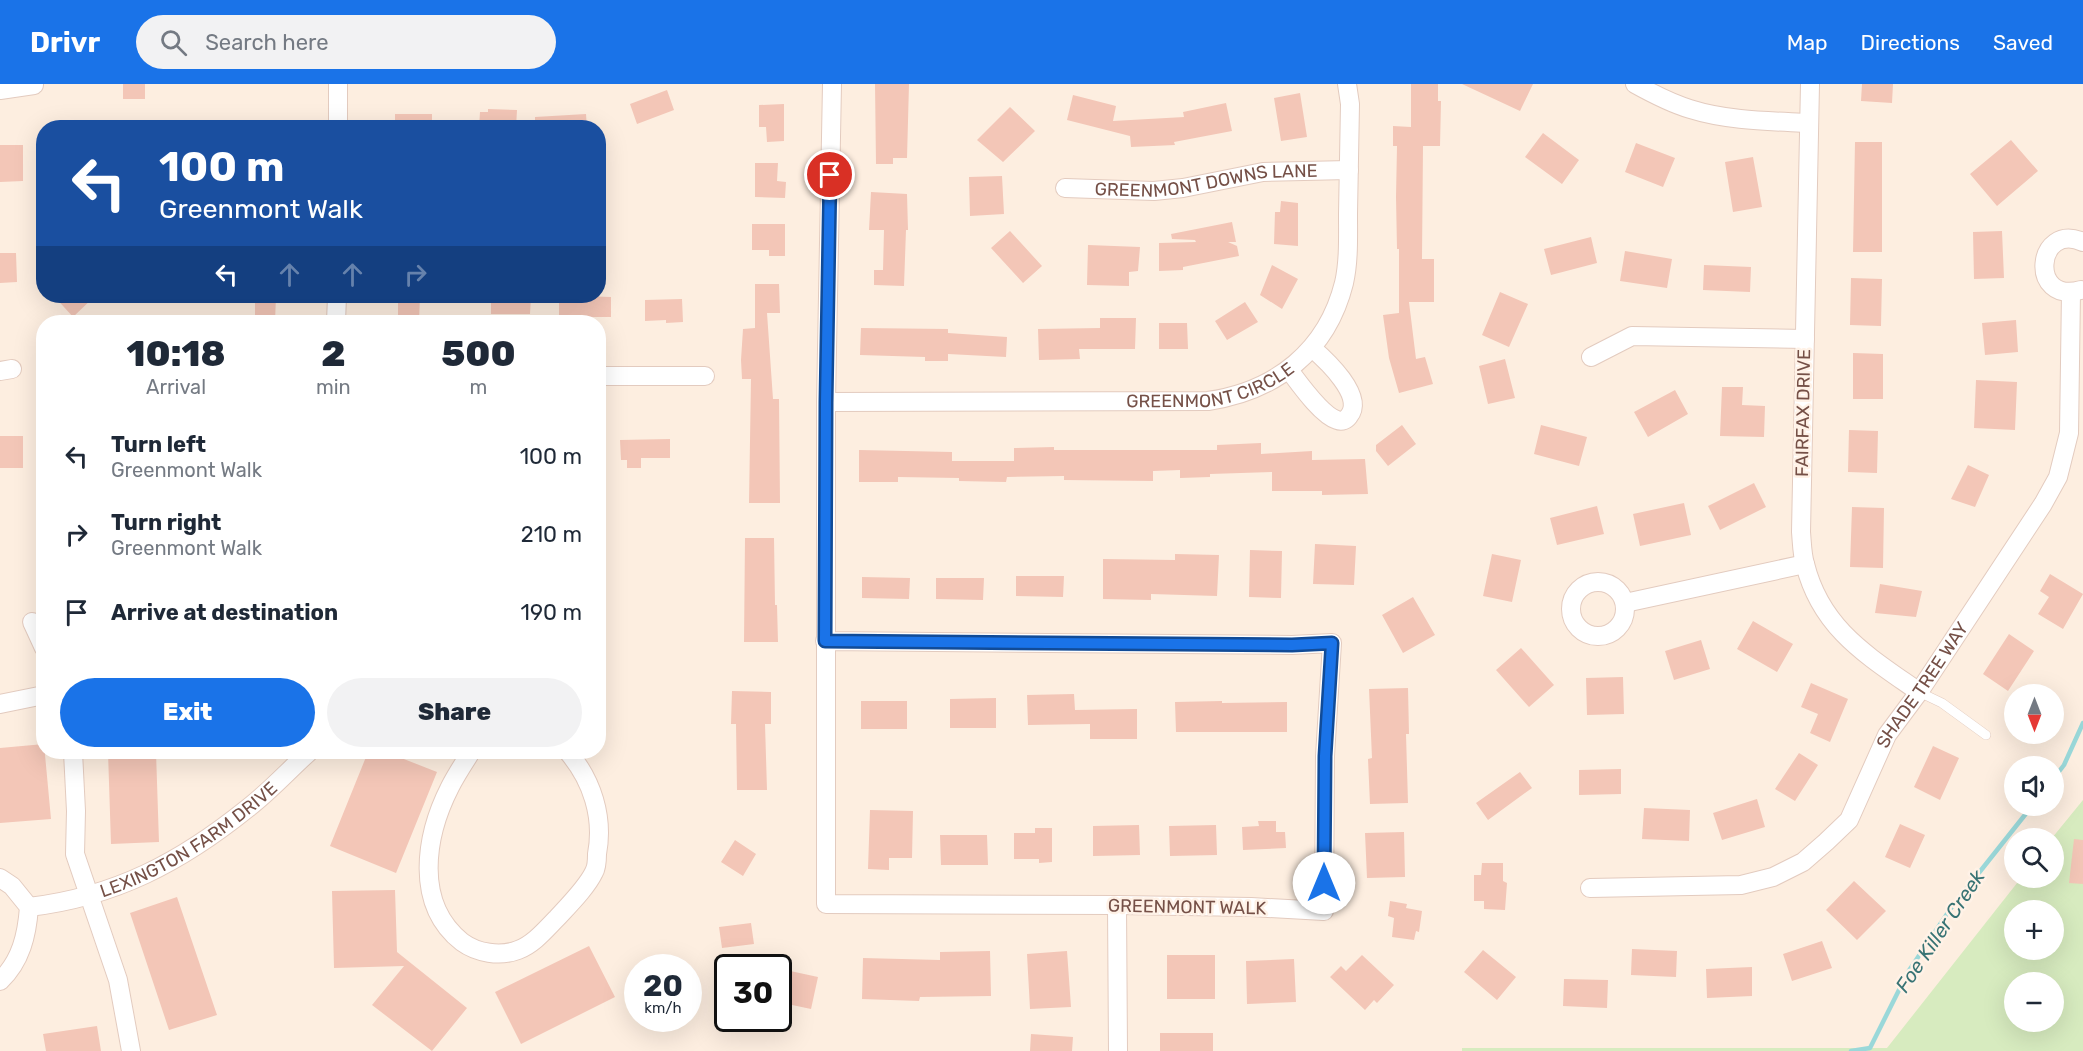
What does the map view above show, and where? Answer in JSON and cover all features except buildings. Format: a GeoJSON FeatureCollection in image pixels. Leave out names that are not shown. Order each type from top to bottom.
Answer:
{"type":"FeatureCollection","features":[{"type":"Feature","properties":{"kind":"street"},"geometry":{"type":"LineString","coordinates":[[338,84],[338,120]]}},
{"type":"Feature","properties":{"kind":"street","name":"GREENMONT WALK"},"geometry":{"type":"LineString","coordinates":[[825,641],[1292,645],[1332,643],[1325,756],[1324,911],[1251,907],[1117,905],[826,904],[825,641],[826,402],[832,84]]}},
{"type":"Feature","properties":{"kind":"street","name":"GREENMONT CIRCLE"},"geometry":{"type":"LineString","coordinates":[[826,402],[1208,401],[1229,398],[1270,382],[1289,370],[1312,348],[1332,317],[1344,282],[1347,256],[1349,170],[1350,104],[1347,84]]}},
{"type":"Feature","properties":{"kind":"street"},"geometry":{"type":"LineString","coordinates":[[1635,84],[1662,99],[1691,110],[1726,117],[1809,123]]}},
{"type":"Feature","properties":{"kind":"street","name":"FAIRFAX DRIVE"},"geometry":{"type":"LineString","coordinates":[[1810,84],[1801,532],[1805,564],[1818,601],[1840,632],[1865,654],[1919,692]]}},
{"type":"Feature","properties":{"kind":"street"},"geometry":{"type":"LineString","coordinates":[[0,90],[34,85]]}},
{"type":"Feature","properties":{"kind":"street","name":"GREENMONT DOWNS LANE"},"geometry":{"type":"LineString","coordinates":[[1065,188],[1154,191],[1183,188],[1263,172],[1349,170]]}},
{"type":"Feature","properties":{"kind":"street"},"geometry":{"type":"LineString","coordinates":[[2077,291],[2063,291],[2049,282],[2045,274],[2045,257],[2055,243],[2063,239],[2071,238],[2083,242]]}},
{"type":"Feature","properties":{"kind":"street","name":"SHADE TREE WAY"},"geometry":{"type":"LineString","coordinates":[[1590,888],[1741,885],[1773,877],[1803,862],[1849,820],[1887,735],[1919,692],[2043,504],[2058,477],[2068,433],[2077,291]]}},
{"type":"Feature","properties":{"kind":"street"},"geometry":{"type":"LineString","coordinates":[[1591,357],[1632,336],[1804,339]]}},
{"type":"Feature","properties":{"kind":"street"},"geometry":{"type":"LineString","coordinates":[[1289,370],[1311,398],[1331,417],[1338,421],[1348,418],[1353,407],[1351,394],[1337,374],[1312,348]]}},
{"type":"Feature","properties":{"kind":"street"},"geometry":{"type":"LineString","coordinates":[[606,376],[705,376]]}},
{"type":"Feature","properties":{"kind":"street"},"geometry":{"type":"LineString","coordinates":[[1625,603],[1805,564]]}},
{"type":"Feature","properties":{"kind":"street"},"geometry":{"type":"LineString","coordinates":[[32,622],[36,631]]}},
{"type":"Feature","properties":{"kind":"street"},"geometry":{"type":"LineString","coordinates":[[0,705],[36,697]]}},
{"type":"Feature","properties":{"kind":"street","name":"LEXINGTON FARM DRIVE"},"geometry":{"type":"LineString","coordinates":[[73,759],[75,854],[118,980],[131,1051]]}},
{"type":"Feature","properties":{"kind":"street","name":"LEXINGTON FARM DRIVE"},"geometry":{"type":"LineString","coordinates":[[29,907],[89,896],[145,876],[249,808],[302,759]]}},
{"type":"Feature","properties":{"kind":"street"},"geometry":{"type":"LineString","coordinates":[[467,759],[450,788],[437,820],[429,867],[429,891],[438,914],[452,934],[471,948],[495,954],[518,950],[538,937],[572,902],[595,871],[599,843],[598,818],[593,795],[584,773],[573,759]]}},
{"type":"Feature","properties":{"kind":"street"},"geometry":{"type":"LineString","coordinates":[[0,878],[12,886],[29,907],[27,931],[19,954],[7,975],[0,981]]}},
{"type":"Feature","properties":{"kind":"street"},"geometry":{"type":"LineString","coordinates":[[1117,905],[1118,1051]]}},
{"type":"Feature","properties":{"kind":"lane"},"geometry":{"type":"LineString","coordinates":[[1919,692],[1942,704],[1986,735]]}},
{"type":"Feature","properties":{"kind":"green space"},"geometry":{"type":"Polygon","coordinates":[[[2083,800],[2083,1051],[1462,1051],[1462,1048],[1887,1048],[2013,888],[2064,888],[2064,828],[2060,828],[2083,800]]]}},
{"type":"Feature","properties":{"kind":"waterway","name":"Foe Killer Creek"},"geometry":{"type":"LineString","coordinates":[[2064,765],[2083,723]]}},
{"type":"Feature","properties":{"kind":"waterway","name":"Foe Killer Creek"},"geometry":{"type":"LineString","coordinates":[[1851,1051],[1870,1048],[1908,972],[1951,908],[2024,816]]}},
{"type":"Feature","properties":{"kind":"route"},"geometry":{"type":"LineString","coordinates":[[830,175],[825,641],[1292,645],[1332,643],[1325,756],[1324,883]]}}]}
